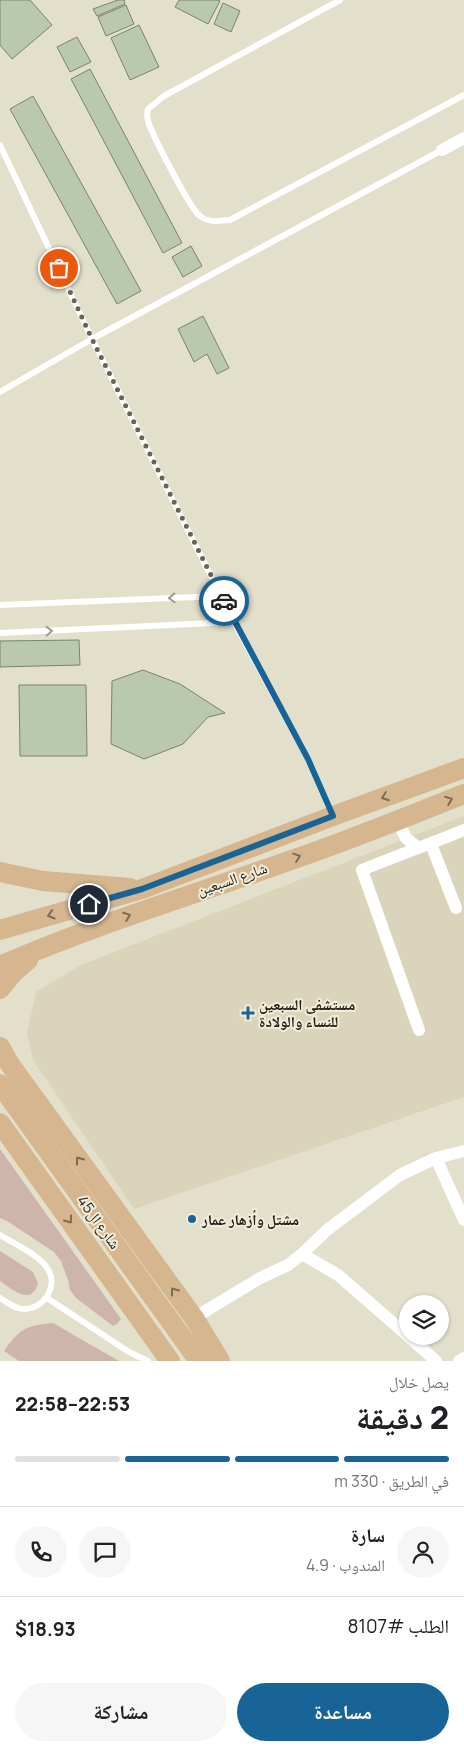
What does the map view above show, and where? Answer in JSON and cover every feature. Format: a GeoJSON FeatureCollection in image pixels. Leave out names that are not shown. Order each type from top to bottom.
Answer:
{"type":"FeatureCollection","features":[{"type":"Feature","properties":{"kind":"main road","name":"شارع السبعين"},"geometry":{"type":"LineString","coordinates":[[0,930],[142,889],[464,768]]}},
{"type":"Feature","properties":{"kind":"main road","name":"شارع السبعين"},"geometry":{"type":"LineString","coordinates":[[0,966],[40,948],[151,907],[344,841],[464,794]]}},
{"type":"Feature","properties":{"kind":"main road"},"geometry":{"type":"LineString","coordinates":[[0,872],[43,881],[142,889]]}},
{"type":"Feature","properties":{"kind":"main road"},"geometry":{"type":"LineString","coordinates":[[0,989],[13,973],[40,948]]}},
{"type":"Feature","properties":{"kind":"main road"},"geometry":{"type":"LineString","coordinates":[[3,1057],[194,1318],[220,1361]]}},
{"type":"Feature","properties":{"kind":"main road","name":"شارع ال45"},"geometry":{"type":"LineString","coordinates":[[0,1084],[199,1361]]}},
{"type":"Feature","properties":{"kind":"main road","name":"شارع ال45"},"geometry":{"type":"LineString","coordinates":[[0,1103],[117,1260],[185,1361]]}},
{"type":"Feature","properties":{"kind":"main road"},"geometry":{"type":"LineString","coordinates":[[0,1123],[170,1361]]}},
{"type":"Feature","properties":{"kind":"street"},"geometry":{"type":"LineString","coordinates":[[442,150],[464,138]]}},
{"type":"Feature","properties":{"kind":"street"},"geometry":{"type":"LineString","coordinates":[[397,820],[406,838],[417,848]]}},
{"type":"Feature","properties":{"kind":"street"},"geometry":{"type":"LineString","coordinates":[[419,1030],[362,870],[464,830]]}},
{"type":"Feature","properties":{"kind":"street"},"geometry":{"type":"LineString","coordinates":[[431,844],[456,908]]}},
{"type":"Feature","properties":{"kind":"street"},"geometry":{"type":"LineString","coordinates":[[194,1318],[260,1278],[288,1265],[327,1230],[400,1175],[436,1158],[464,1151]]}},
{"type":"Feature","properties":{"kind":"street"},"geometry":{"type":"LineString","coordinates":[[436,1158],[464,1220]]}},
{"type":"Feature","properties":{"kind":"street"},"geometry":{"type":"LineString","coordinates":[[302,1254],[338,1275],[399,1328]]}},
{"type":"Feature","properties":{"kind":"street"},"geometry":{"type":"LineString","coordinates":[[418,1345],[436,1361]]}},
{"type":"Feature","properties":{"kind":"street"},"geometry":{"type":"LineString","coordinates":[[459,1361],[464,1358]]}},
{"type":"Feature","properties":{"kind":"lane"},"geometry":{"type":"LineString","coordinates":[[340,0],[164,96],[148,109],[147,119],[153,132],[189,203],[199,216],[212,222],[230,220],[464,95]]}},
{"type":"Feature","properties":{"kind":"lane"},"geometry":{"type":"LineString","coordinates":[[0,145],[92,339],[234,622],[308,759],[333,816]]}},
{"type":"Feature","properties":{"kind":"lane"},"geometry":{"type":"LineString","coordinates":[[0,392],[92,339],[442,150]]}},
{"type":"Feature","properties":{"kind":"lane"},"geometry":{"type":"LineString","coordinates":[[0,605],[221,596]]}},
{"type":"Feature","properties":{"kind":"lane"},"geometry":{"type":"LineString","coordinates":[[0,633],[234,622]]}},
{"type":"Feature","properties":{"kind":"lane"},"geometry":{"type":"LineString","coordinates":[[0,1234],[42,1261],[50,1273],[51,1283],[47,1298],[38,1306],[25,1309],[12,1306],[0,1298]]}},
{"type":"Feature","properties":{"kind":"lane"},"geometry":{"type":"LineString","coordinates":[[47,1298],[129,1352],[148,1361]]}},
{"type":"Feature","properties":{"kind":"shaded area","name":"مستشفى السبعين للنساء والولادة"},"geometry":{"type":"Polygon","coordinates":[[[464,816],[464,1097],[134,1209],[33,1060],[27,1033],[36,992],[81,965],[464,816]]]}},
{"type":"Feature","properties":{"kind":"shaded area"},"geometry":{"type":"Polygon","coordinates":[[[0,1149],[121,1319],[117,1324],[113,1326],[76,1298],[70,1290],[61,1261],[54,1252],[0,1218],[0,1149]]]}},
{"type":"Feature","properties":{"kind":"shaded area"},"geometry":{"type":"Polygon","coordinates":[[[0,1251],[33,1272],[38,1283],[31,1294],[21,1294],[0,1281],[0,1251]]]}},
{"type":"Feature","properties":{"kind":"shaded area"},"geometry":{"type":"Polygon","coordinates":[[[53,1323],[119,1361],[19,1361],[4,1351],[14,1338],[24,1330],[36,1325],[53,1323]]]}},
{"type":"Feature","properties":{"kind":"building"},"geometry":{"type":"Polygon","coordinates":[[[0,0],[30,0],[52,25],[12,59],[0,45],[0,0]]]}},
{"type":"Feature","properties":{"kind":"building"},"geometry":{"type":"Polygon","coordinates":[[[118,0],[124,0],[125,4],[97,16],[93,9],[118,0]]]}},
{"type":"Feature","properties":{"kind":"building"},"geometry":{"type":"Polygon","coordinates":[[[179,0],[220,1],[208,24],[175,7],[179,0]]]}},
{"type":"Feature","properties":{"kind":"building"},"geometry":{"type":"Polygon","coordinates":[[[223,3],[240,11],[231,32],[214,24],[223,3]]]}},
{"type":"Feature","properties":{"kind":"building"},"geometry":{"type":"Polygon","coordinates":[[[126,5],[134,24],[106,36],[98,17],[126,5]]]}},
{"type":"Feature","properties":{"kind":"building"},"geometry":{"type":"Polygon","coordinates":[[[139,25],[159,67],[130,80],[111,38],[139,25]]]}},
{"type":"Feature","properties":{"kind":"building"},"geometry":{"type":"Polygon","coordinates":[[[77,37],[91,62],[70,72],[57,47],[77,37]]]}},
{"type":"Feature","properties":{"kind":"building"},"geometry":{"type":"Polygon","coordinates":[[[90,69],[182,243],[163,253],[71,79],[90,69]]]}},
{"type":"Feature","properties":{"kind":"building"},"geometry":{"type":"Polygon","coordinates":[[[33,96],[141,291],[117,304],[10,109],[33,96]]]}},
{"type":"Feature","properties":{"kind":"building"},"geometry":{"type":"Polygon","coordinates":[[[191,246],[202,266],[183,277],[172,257],[191,246]]]}},
{"type":"Feature","properties":{"kind":"building"},"geometry":{"type":"Polygon","coordinates":[[[203,316],[229,368],[217,374],[207,354],[194,362],[178,329],[203,316]]]}},
{"type":"Feature","properties":{"kind":"building"},"geometry":{"type":"Polygon","coordinates":[[[79,640],[80,665],[0,667],[0,641],[79,640]]]}},
{"type":"Feature","properties":{"kind":"building"},"geometry":{"type":"Polygon","coordinates":[[[143,670],[180,684],[225,713],[208,717],[183,744],[144,759],[111,744],[112,681],[143,670]]]}},
{"type":"Feature","properties":{"kind":"building"},"geometry":{"type":"Polygon","coordinates":[[[19,685],[86,685],[87,756],[20,756],[19,685]]]}},
{"type":"Feature","properties":{"kind":"way so far"},"geometry":{"type":"LineString","coordinates":[[59,268],[92,339],[224,601]]}},
{"type":"Feature","properties":{"kind":"place","name":"مستشفى السبعين للنساء والولادة"},"geometry":{"type":"Point","coordinates":[248,1013]}},
{"type":"Feature","properties":{"kind":"place","name":"مشتل وأزهار عمار"},"geometry":{"type":"Point","coordinates":[192,1219]}},
{"type":"Feature","properties":{"kind":"route"},"geometry":{"type":"LineString","coordinates":[[89,904],[142,889],[333,816],[308,759],[224,601]]}}]}
